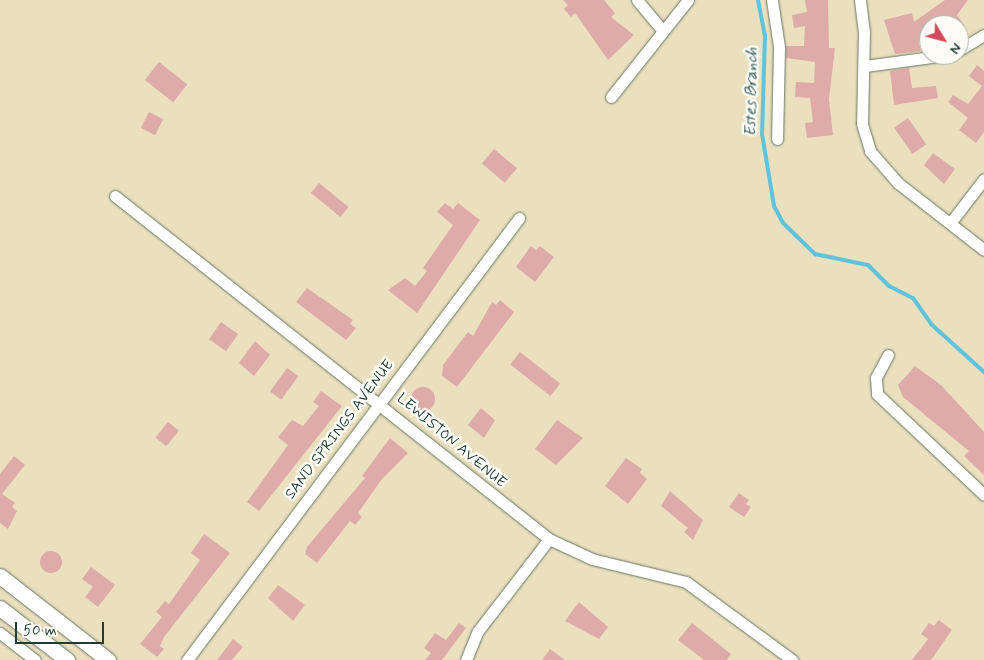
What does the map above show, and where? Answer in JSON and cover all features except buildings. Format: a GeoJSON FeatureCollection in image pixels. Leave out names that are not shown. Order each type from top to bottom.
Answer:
{"type":"FeatureCollection","features":[{"type":"Feature","properties":{"kind":"main road"},"geometry":{"type":"LineString","coordinates":[[0,576],[108,660]]}},
{"type":"Feature","properties":{"kind":"main road"},"geometry":{"type":"LineString","coordinates":[[0,608],[67,660]]}},
{"type":"Feature","properties":{"kind":"street"},"geometry":{"type":"LineString","coordinates":[[637,0],[664,31]]}},
{"type":"Feature","properties":{"kind":"street"},"geometry":{"type":"LineString","coordinates":[[611,97],[688,0]]}},
{"type":"Feature","properties":{"kind":"street"},"geometry":{"type":"LineString","coordinates":[[772,0],[779,47],[777,139]]}},
{"type":"Feature","properties":{"kind":"street"},"geometry":{"type":"LineString","coordinates":[[860,0],[864,66],[862,124],[870,151],[898,183],[951,222],[984,250]]}},
{"type":"Feature","properties":{"kind":"street"},"geometry":{"type":"LineString","coordinates":[[969,44],[984,35]]}},
{"type":"Feature","properties":{"kind":"street"},"geometry":{"type":"LineString","coordinates":[[864,66],[919,59]]}},
{"type":"Feature","properties":{"kind":"street"},"geometry":{"type":"LineString","coordinates":[[951,222],[984,179]]}},
{"type":"Feature","properties":{"kind":"street","name":"LEWISTON AVENUE"},"geometry":{"type":"LineString","coordinates":[[115,196],[380,402],[549,539],[592,559],[686,582],[792,660]]}},
{"type":"Feature","properties":{"kind":"street","name":"SAND SPRINGS AVENUE"},"geometry":{"type":"LineString","coordinates":[[187,660],[518,218]]}},
{"type":"Feature","properties":{"kind":"street"},"geometry":{"type":"LineString","coordinates":[[888,355],[876,378],[877,394],[984,494]]}},
{"type":"Feature","properties":{"kind":"street"},"geometry":{"type":"LineString","coordinates":[[466,660],[478,631],[549,539]]}},
{"type":"Feature","properties":{"kind":"street"},"geometry":{"type":"LineString","coordinates":[[0,633],[35,660]]}},
{"type":"Feature","properties":{"kind":"waterway","name":"Estes Branch"},"geometry":{"type":"LineString","coordinates":[[758,0],[765,35],[762,134],[774,206],[783,223],[815,254],[868,265],[889,286],[913,298],[931,324],[984,372]]}}]}
